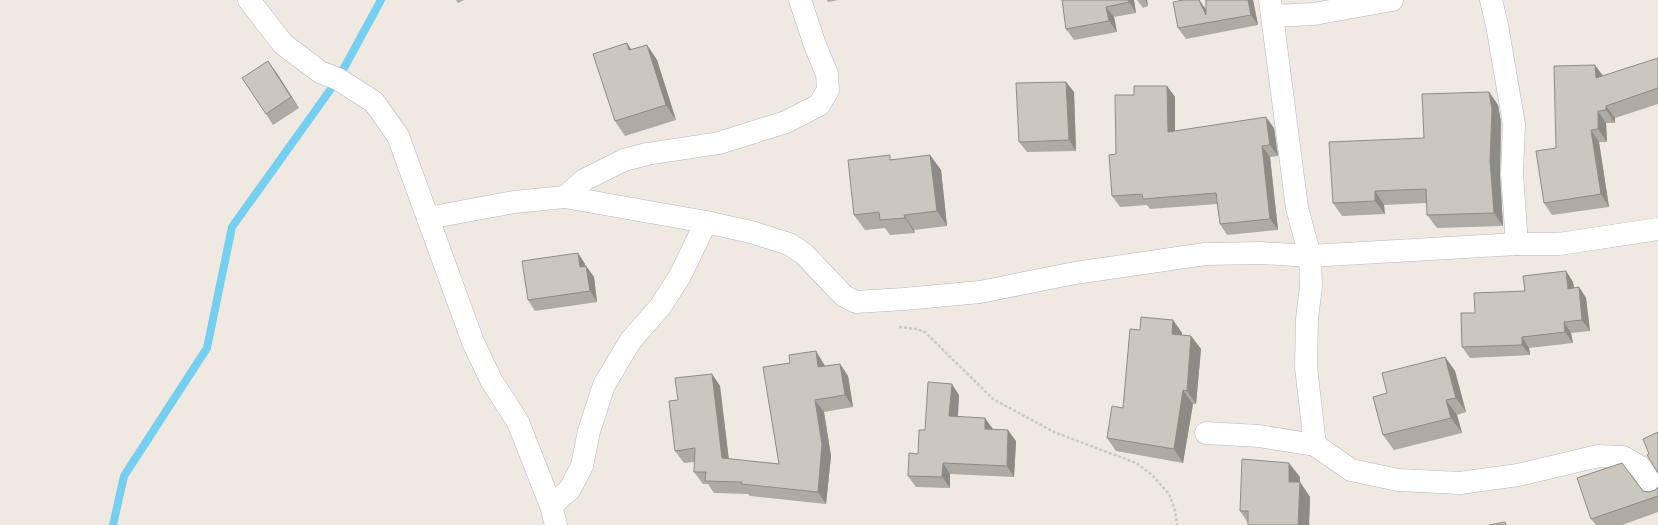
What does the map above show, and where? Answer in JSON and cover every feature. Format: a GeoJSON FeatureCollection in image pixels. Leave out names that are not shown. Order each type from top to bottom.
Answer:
{"type":"FeatureCollection","features":[{"type":"Feature","properties":{"kind":"street"},"geometry":{"type":"LineString","coordinates":[[249,0],[283,44],[320,72],[338,79],[374,102],[398,136],[473,342],[491,380],[518,422],[554,515]]}},
{"type":"Feature","properties":{"kind":"street"},"geometry":{"type":"LineString","coordinates":[[565,197],[584,180],[624,160],[646,154],[719,143],[786,122],[819,105],[828,90],[827,74],[815,45],[800,0]]}},
{"type":"Feature","properties":{"kind":"street"},"geometry":{"type":"LineString","coordinates":[[1315,445],[1306,367],[1307,319],[1312,286],[1310,256],[1297,208],[1271,8],[1314,14],[1392,0]]}},
{"type":"Feature","properties":{"kind":"street"},"geometry":{"type":"LineString","coordinates":[[1491,0],[1497,25],[1514,124],[1512,174],[1518,244]]}},
{"type":"Feature","properties":{"kind":"street"},"geometry":{"type":"LineString","coordinates":[[428,218],[514,202],[565,197],[706,222],[751,232],[789,244],[804,254],[844,296],[856,302],[904,300],[980,292],[1075,273],[1205,254],[1260,253],[1310,256],[1518,244],[1559,244],[1658,229]]}},
{"type":"Feature","properties":{"kind":"street"},"geometry":{"type":"LineString","coordinates":[[554,515],[582,466],[589,431],[604,385],[632,340],[660,307],[680,276],[706,222]]}},
{"type":"Feature","properties":{"kind":"street"},"geometry":{"type":"LineString","coordinates":[[1206,433],[1259,436],[1315,445],[1351,470],[1398,480],[1460,483],[1518,476],[1598,456],[1623,457],[1640,467],[1658,493]]}},
{"type":"Feature","properties":{"kind":"path"},"geometry":{"type":"LineString","coordinates":[[896,326],[925,332],[993,399],[1054,432],[1136,463],[1152,475],[1169,494],[1174,510],[1176,525]]}},
{"type":"Feature","properties":{"kind":"building"},"geometry":{"type":"Polygon","coordinates":[[[1062,0],[1128,0],[1129,2],[1106,7],[1109,21],[1066,29],[1062,0]]]}},
{"type":"Feature","properties":{"kind":"building"},"geometry":{"type":"Polygon","coordinates":[[[1199,0],[1206,15],[1206,0],[1248,0],[1251,15],[1178,28],[1173,2],[1199,0]]]}},
{"type":"Feature","properties":{"kind":"building"},"geometry":{"type":"Polygon","coordinates":[[[627,43],[629,50],[647,45],[666,105],[615,121],[593,54],[627,43]]]}},
{"type":"Feature","properties":{"kind":"building"},"geometry":{"type":"Polygon","coordinates":[[[1658,58],[1658,88],[1606,106],[1606,110],[1598,111],[1598,129],[1591,130],[1601,194],[1544,203],[1536,151],[1556,148],[1554,66],[1595,65],[1596,78],[1658,58]]]}},
{"type":"Feature","properties":{"kind":"building"},"geometry":{"type":"Polygon","coordinates":[[[268,61],[291,97],[266,114],[242,78],[268,61]]]}},
{"type":"Feature","properties":{"kind":"building"},"geometry":{"type":"Polygon","coordinates":[[[1066,82],[1069,140],[1019,142],[1016,83],[1066,82]]]}},
{"type":"Feature","properties":{"kind":"building"},"geometry":{"type":"Polygon","coordinates":[[[1134,86],[1167,86],[1168,132],[1266,117],[1270,145],[1262,146],[1270,219],[1220,224],[1216,193],[1143,199],[1142,194],[1112,196],[1109,155],[1116,154],[1115,95],[1134,95],[1134,86]]]}},
{"type":"Feature","properties":{"kind":"building"},"geometry":{"type":"Polygon","coordinates":[[[1489,92],[1492,109],[1490,161],[1494,213],[1427,215],[1426,189],[1375,191],[1375,201],[1333,203],[1329,142],[1424,138],[1422,94],[1489,92]]]}},
{"type":"Feature","properties":{"kind":"building"},"geometry":{"type":"Polygon","coordinates":[[[890,155],[890,160],[930,155],[937,211],[904,215],[905,218],[880,220],[879,212],[854,215],[848,160],[890,155]]]}},
{"type":"Feature","properties":{"kind":"building"},"geometry":{"type":"Polygon","coordinates":[[[578,253],[580,267],[586,266],[590,291],[528,300],[522,261],[578,253]]]}},
{"type":"Feature","properties":{"kind":"building"},"geometry":{"type":"Polygon","coordinates":[[[1566,271],[1568,289],[1579,287],[1582,320],[1564,322],[1565,332],[1522,337],[1522,345],[1462,347],[1461,313],[1475,313],[1474,293],[1525,291],[1523,276],[1566,271]]]}},
{"type":"Feature","properties":{"kind":"building"},"geometry":{"type":"Polygon","coordinates":[[[1141,317],[1173,320],[1172,334],[1191,336],[1187,391],[1183,390],[1174,449],[1107,438],[1112,406],[1123,408],[1130,329],[1140,330],[1141,317]]]}},
{"type":"Feature","properties":{"kind":"building"},"geometry":{"type":"Polygon","coordinates":[[[816,351],[818,367],[840,364],[845,395],[815,400],[822,444],[818,492],[741,484],[742,482],[705,481],[706,472],[694,472],[695,448],[675,451],[669,401],[678,400],[675,378],[712,374],[722,458],[779,464],[763,367],[790,363],[789,355],[816,351]]]}},
{"type":"Feature","properties":{"kind":"building"},"geometry":{"type":"Polygon","coordinates":[[[1445,357],[1456,398],[1446,400],[1451,418],[1383,435],[1373,397],[1387,393],[1382,373],[1445,357]]]}},
{"type":"Feature","properties":{"kind":"building"},"geometry":{"type":"Polygon","coordinates":[[[928,382],[952,384],[949,416],[985,418],[985,429],[1008,430],[1007,466],[943,463],[942,477],[908,476],[909,453],[918,454],[919,430],[925,430],[928,382]]]}},
{"type":"Feature","properties":{"kind":"building"},"geometry":{"type":"Polygon","coordinates":[[[1658,432],[1658,473],[1647,455],[1649,454],[1643,439],[1658,432]]]}},
{"type":"Feature","properties":{"kind":"building"},"geometry":{"type":"Polygon","coordinates":[[[1242,459],[1289,463],[1289,482],[1300,482],[1298,525],[1248,525],[1248,511],[1240,511],[1242,459]]]}},
{"type":"Feature","properties":{"kind":"building"},"geometry":{"type":"Polygon","coordinates":[[[1622,463],[1643,491],[1649,492],[1658,487],[1658,496],[1591,519],[1577,478],[1622,463]]]}},
{"type":"Feature","properties":{"kind":"building"},"geometry":{"type":"Polygon","coordinates":[[[1505,522],[1506,525],[1489,525],[1505,522]]]}},
{"type":"Feature","properties":{"kind":"waterway"},"geometry":{"type":"LineString","coordinates":[[113,525],[124,476],[207,348],[232,227],[338,79],[381,0]]}}]}
